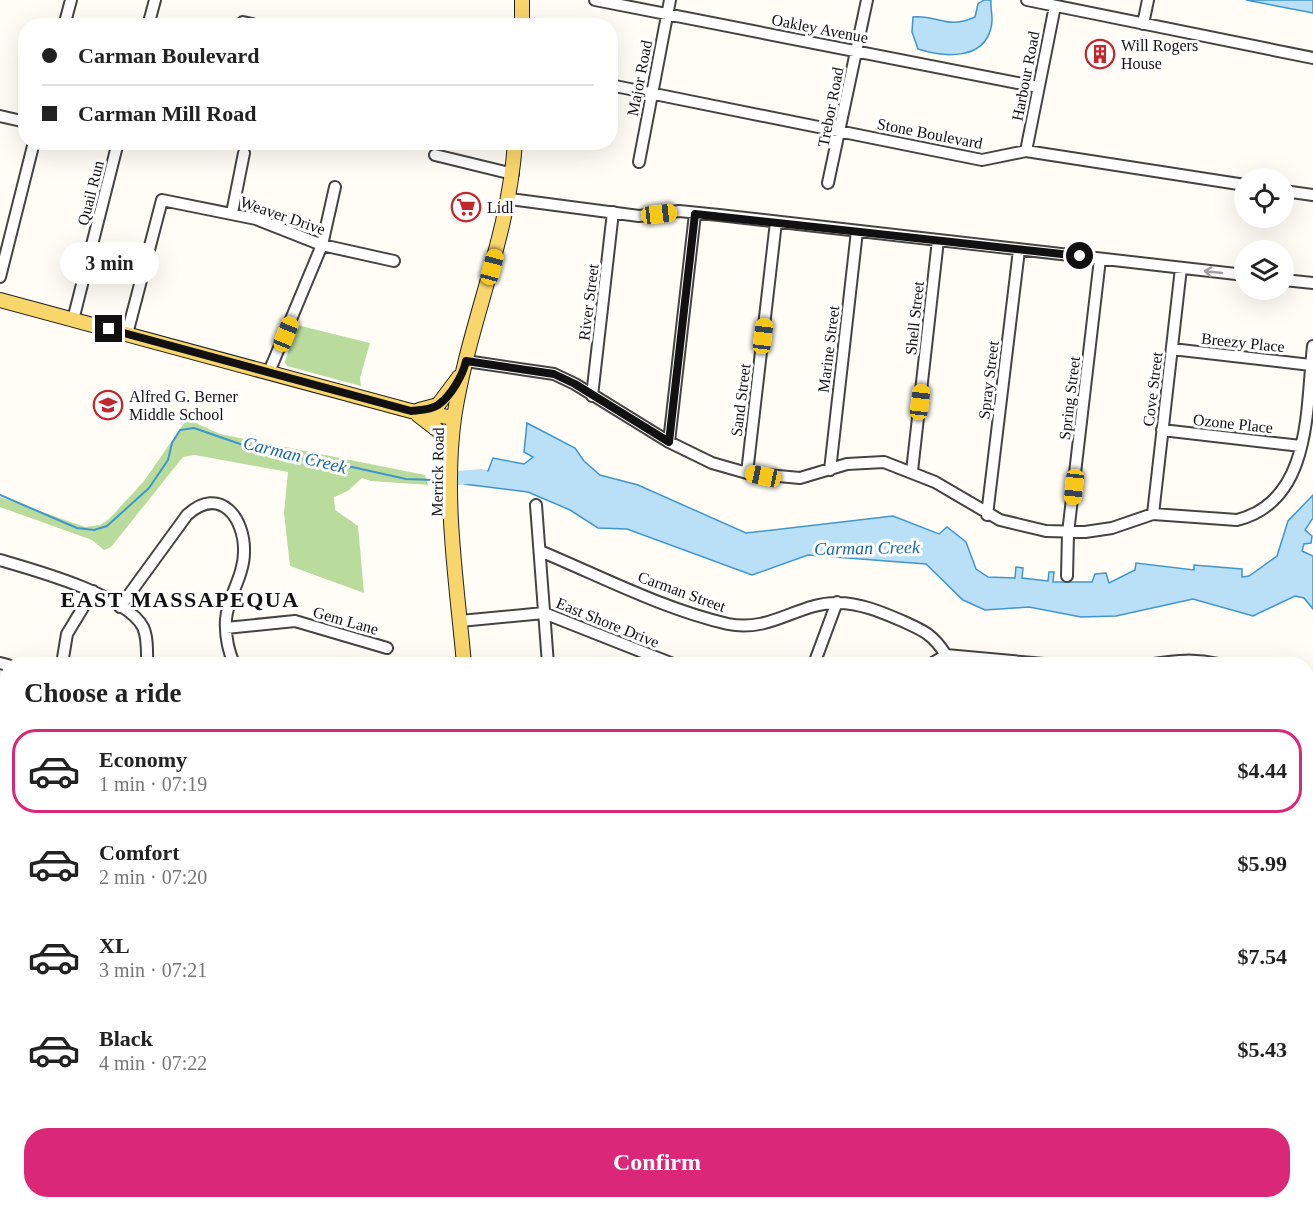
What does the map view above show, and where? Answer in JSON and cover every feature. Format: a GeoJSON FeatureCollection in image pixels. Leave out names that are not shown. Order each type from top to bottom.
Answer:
{"type":"FeatureCollection","features":[{"type":"Feature","properties":{"kind":"main road"},"geometry":{"type":"LineString","coordinates":[[522,0],[522,18]]}},
{"type":"Feature","properties":{"kind":"main road","name":"Merrick Road"},"geometry":{"type":"LineString","coordinates":[[463,657],[450,465],[454,418],[465,365],[510,199],[514,150]]}},
{"type":"Feature","properties":{"kind":"main road"},"geometry":{"type":"LineString","coordinates":[[0,300],[411,411],[454,418]]}},
{"type":"Feature","properties":{"kind":"main road"},"geometry":{"type":"LineString","coordinates":[[411,411],[438,405],[465,365]]}},
{"type":"Feature","properties":{"kind":"main road"},"geometry":{"type":"LineString","coordinates":[[411,411],[432,423],[440,432],[450,465]]}},
{"type":"Feature","properties":{"kind":"street"},"geometry":{"type":"LineString","coordinates":[[66,18],[71,0]]}},
{"type":"Feature","properties":{"kind":"street"},"geometry":{"type":"LineString","coordinates":[[150,18],[155,0]]}},
{"type":"Feature","properties":{"kind":"street","name":"Oakley Avenue"},"geometry":{"type":"LineString","coordinates":[[595,0],[1038,87]]}},
{"type":"Feature","properties":{"kind":"street","name":"Major Road"},"geometry":{"type":"LineString","coordinates":[[639,162],[670,0]]}},
{"type":"Feature","properties":{"kind":"street","name":"Trebor Road"},"geometry":{"type":"LineString","coordinates":[[828,183],[867,0]]}},
{"type":"Feature","properties":{"kind":"street"},"geometry":{"type":"LineString","coordinates":[[1027,0],[1313,58]]}},
{"type":"Feature","properties":{"kind":"street"},"geometry":{"type":"LineString","coordinates":[[1143,24],[1148,0]]}},
{"type":"Feature","properties":{"kind":"street","name":"Harbour Road"},"geometry":{"type":"LineString","coordinates":[[1026,151],[1055,6]]}},
{"type":"Feature","properties":{"kind":"street","name":"Stone Boulevard"},"geometry":{"type":"LineString","coordinates":[[618,87],[982,160],[1026,151],[1234,183]]}},
{"type":"Feature","properties":{"kind":"street"},"geometry":{"type":"LineString","coordinates":[[0,116],[18,120]]}},
{"type":"Feature","properties":{"kind":"street"},"geometry":{"type":"LineString","coordinates":[[0,277],[32,150]]}},
{"type":"Feature","properties":{"kind":"street","name":"Quail Run"},"geometry":{"type":"LineString","coordinates":[[73,320],[116,150]]}},
{"type":"Feature","properties":{"kind":"street"},"geometry":{"type":"LineString","coordinates":[[232,213],[244,153]]}},
{"type":"Feature","properties":{"kind":"street"},"geometry":{"type":"LineString","coordinates":[[435,155],[513,174]]}},
{"type":"Feature","properties":{"kind":"street"},"geometry":{"type":"LineString","coordinates":[[269,372],[321,245],[335,187]]}},
{"type":"Feature","properties":{"kind":"street"},"geometry":{"type":"LineString","coordinates":[[1294,192],[1313,195]]}},
{"type":"Feature","properties":{"kind":"street"},"geometry":{"type":"LineString","coordinates":[[510,199],[639,216],[680,211],[1234,274]]}},
{"type":"Feature","properties":{"kind":"street","name":"Weaver Drive"},"geometry":{"type":"LineString","coordinates":[[127,334],[162,200],[256,219],[321,245],[394,261]]}},
{"type":"Feature","properties":{"kind":"street","name":"River Street"},"geometry":{"type":"LineString","coordinates":[[592,396],[613,213]]}},
{"type":"Feature","properties":{"kind":"street"},"geometry":{"type":"LineString","coordinates":[[669,442],[695,214]]}},
{"type":"Feature","properties":{"kind":"street","name":"Sand Street"},"geometry":{"type":"LineString","coordinates":[[747,473],[776,222]]}},
{"type":"Feature","properties":{"kind":"street","name":"Marine Street"},"geometry":{"type":"LineString","coordinates":[[830,470],[857,231]]}},
{"type":"Feature","properties":{"kind":"street","name":"Shell Street"},"geometry":{"type":"LineString","coordinates":[[912,471],[938,240]]}},
{"type":"Feature","properties":{"kind":"street","name":"Spray Street"},"geometry":{"type":"LineString","coordinates":[[987,514],[1019,250]]}},
{"type":"Feature","properties":{"kind":"street","name":"Spring Street"},"geometry":{"type":"LineString","coordinates":[[1067,576],[1068,533],[1100,259]]}},
{"type":"Feature","properties":{"kind":"street","name":"Cove Street"},"geometry":{"type":"LineString","coordinates":[[1153,514],[1181,268]]}},
{"type":"Feature","properties":{"kind":"street"},"geometry":{"type":"LineString","coordinates":[[1294,281],[1313,283]]}},
{"type":"Feature","properties":{"kind":"street"},"geometry":{"type":"LineString","coordinates":[[465,365],[554,374],[575,384],[669,442],[712,462],[747,473],[800,478],[866,461],[884,462],[912,471],[948,489],[987,514],[1030,529],[1068,533],[1112,528],[1153,514],[1192,515],[1223,521],[1248,518],[1270,506],[1284,491],[1296,469],[1301,446],[1313,346]]}},
{"type":"Feature","properties":{"kind":"street","name":"Breezy Place"},"geometry":{"type":"LineString","coordinates":[[1172,349],[1311,365]]}},
{"type":"Feature","properties":{"kind":"street","name":"Ozone Place"},"geometry":{"type":"LineString","coordinates":[[1162,430],[1301,446]]}},
{"type":"Feature","properties":{"kind":"street"},"geometry":{"type":"LineString","coordinates":[[120,607],[187,515],[197,507],[215,504],[228,509],[241,523],[244,549],[244,565],[226,616],[226,628],[232,657]]}},
{"type":"Feature","properties":{"kind":"street"},"geometry":{"type":"LineString","coordinates":[[536,505],[547,657]]}},
{"type":"Feature","properties":{"kind":"street","name":"Carman Street"},"geometry":{"type":"LineString","coordinates":[[540,551],[651,598],[729,624],[767,624],[810,608],[837,602],[881,612],[929,633],[946,655]]}},
{"type":"Feature","properties":{"kind":"street"},"geometry":{"type":"LineString","coordinates":[[0,560],[93,591],[120,607],[142,625],[146,636],[147,657]]}},
{"type":"Feature","properties":{"kind":"street"},"geometry":{"type":"LineString","coordinates":[[63,657],[67,634],[93,591]]}},
{"type":"Feature","properties":{"kind":"street"},"geometry":{"type":"LineString","coordinates":[[817,657],[837,602]]}},
{"type":"Feature","properties":{"kind":"street","name":"East Shore Drive"},"geometry":{"type":"LineString","coordinates":[[460,621],[544,613],[655,657]]}},
{"type":"Feature","properties":{"kind":"street","name":"Gem Lane"},"geometry":{"type":"LineString","coordinates":[[226,628],[294,621],[387,648]]}},
{"type":"Feature","properties":{"kind":"street"},"geometry":{"type":"LineString","coordinates":[[643,657],[644,653]]}},
{"type":"Feature","properties":{"kind":"street"},"geometry":{"type":"LineString","coordinates":[[943,657],[946,655],[968,657]]}},
{"type":"Feature","properties":{"kind":"green space"},"geometry":{"type":"Polygon","coordinates":[[[297,325],[370,343],[360,378],[361,386],[287,366],[285,362],[297,325]]]}},
{"type":"Feature","properties":{"kind":"green space"},"geometry":{"type":"Polygon","coordinates":[[[187,419],[220,434],[425,475],[428,485],[371,481],[362,478],[348,491],[334,497],[335,510],[358,526],[364,593],[290,566],[284,513],[288,472],[195,455],[183,457],[111,547],[104,550],[92,540],[0,507],[0,497],[85,527],[100,525],[109,519],[144,481],[187,419]]]}},
{"type":"Feature","properties":{"kind":"water"},"geometry":{"type":"Polygon","coordinates":[[[984,0],[991,0],[992,24],[987,39],[980,46],[961,54],[950,55],[918,49],[912,32],[913,17],[949,22],[965,21],[975,17],[978,4],[984,0]]]}},
{"type":"Feature","properties":{"kind":"water"},"geometry":{"type":"Polygon","coordinates":[[[1246,0],[1313,0],[1313,13],[1308,12],[1246,0]]]}},
{"type":"Feature","properties":{"kind":"water"},"geometry":{"type":"Polygon","coordinates":[[[527,423],[575,448],[584,461],[600,475],[638,485],[746,533],[893,516],[939,534],[947,527],[966,542],[976,569],[988,577],[1015,578],[1016,567],[1023,568],[1022,578],[1048,581],[1049,572],[1054,572],[1053,582],[1092,582],[1095,574],[1106,573],[1109,583],[1135,570],[1136,563],[1194,570],[1194,565],[1242,569],[1242,577],[1249,576],[1277,556],[1288,521],[1313,495],[1313,518],[1305,530],[1312,536],[1311,543],[1304,544],[1302,551],[1313,556],[1313,609],[1304,598],[1295,596],[1253,616],[1193,599],[1116,616],[1081,617],[1029,607],[985,610],[963,600],[926,564],[808,555],[752,575],[627,529],[598,528],[570,510],[528,492],[464,484],[464,472],[488,471],[493,458],[524,464],[533,457],[524,452],[527,423]]]}},
{"type":"Feature","properties":{"kind":"waterway","name":"Carman Creek"},"geometry":{"type":"LineString","coordinates":[[0,495],[77,528],[94,530],[107,526],[149,488],[168,460],[172,443],[180,430],[194,428],[285,457],[308,458],[335,468],[352,467],[406,479],[433,480]]}},
{"type":"Feature","properties":{"kind":"waterway","name":"Carman Creek"},"geometry":{"type":"LineString","coordinates":[[457,478],[482,476]]}},
{"type":"Feature","properties":{"kind":"place","name":"Will Rogers House"},"geometry":{"type":"Point","coordinates":[1100,54]}},
{"type":"Feature","properties":{"kind":"place","name":"Lidl"},"geometry":{"type":"Point","coordinates":[466,207]}},
{"type":"Feature","properties":{"kind":"place","name":"Alfred G. Berner Middle School"},"geometry":{"type":"Point","coordinates":[108,405]}},
{"type":"Feature","properties":{"kind":"district","name":"EAST MASSAPEQUA"},"geometry":{"type":"Point","coordinates":[180,599]}},
{"type":"Feature","properties":{"kind":"route"},"geometry":{"type":"LineString","coordinates":[[109,329],[411,411],[438,405],[449,394],[464,369],[466,361],[541,371],[554,374],[575,384],[669,442],[695,214],[1080,256]]}}]}
